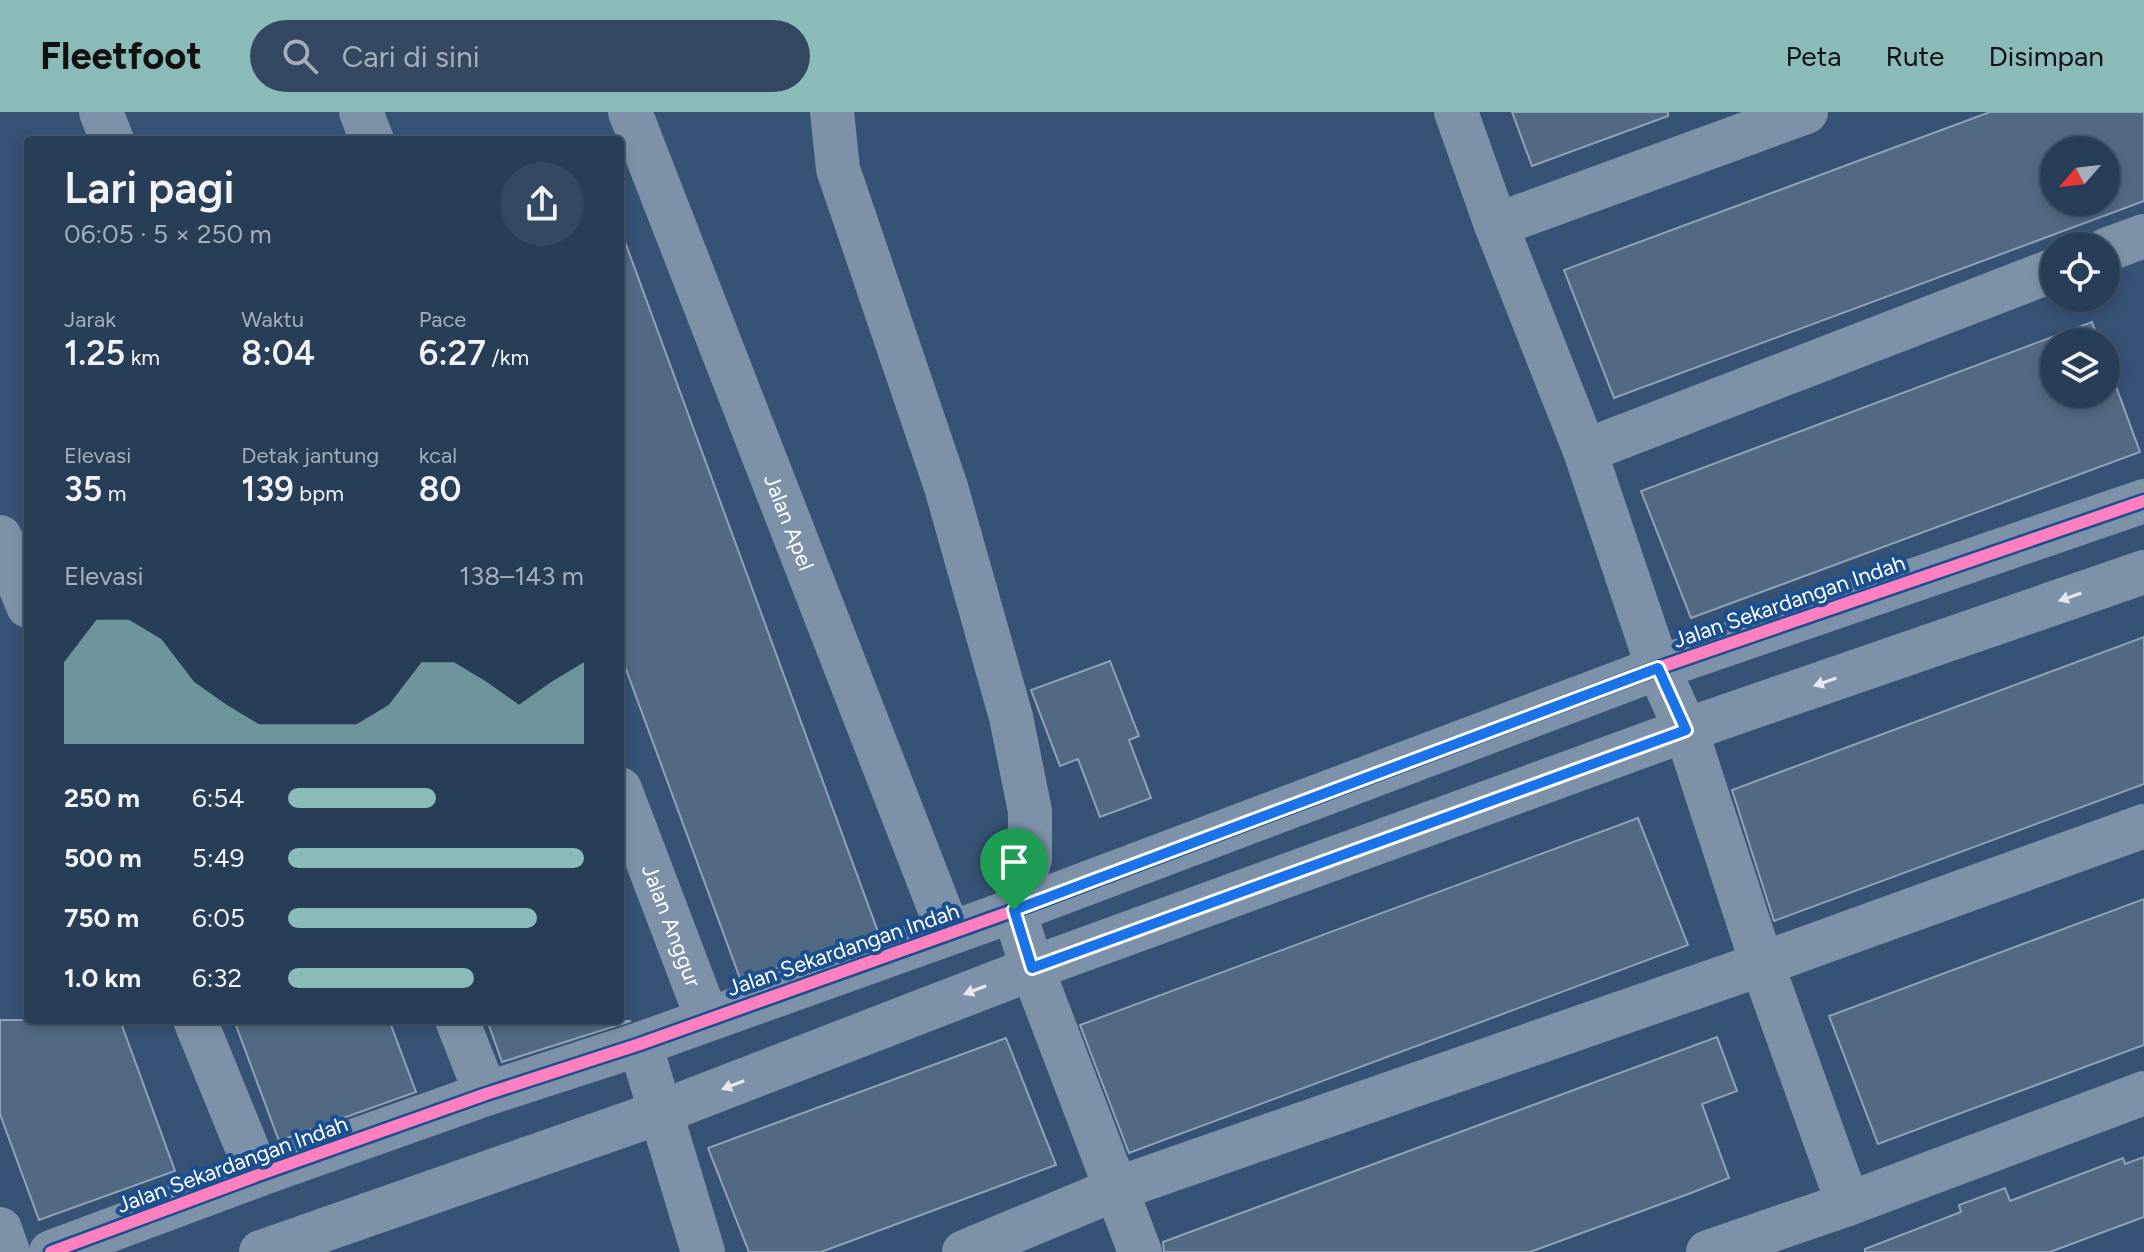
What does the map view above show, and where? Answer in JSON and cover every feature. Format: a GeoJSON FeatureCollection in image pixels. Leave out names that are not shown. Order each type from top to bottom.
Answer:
{"type":"FeatureCollection","features":[{"type":"Feature","properties":{"kind":"street"},"geometry":{"type":"LineString","coordinates":[[101,112],[110,136]]}},
{"type":"Feature","properties":{"kind":"street"},"geometry":{"type":"LineString","coordinates":[[361,112],[370,136]]}},
{"type":"Feature","properties":{"kind":"street","name":"Jalan Apel"},"geometry":{"type":"LineString","coordinates":[[630,112],[949,933]]}},
{"type":"Feature","properties":{"kind":"street"},"geometry":{"type":"LineString","coordinates":[[832,112],[838,169],[946,487],[1011,717],[1030,823],[1030,859],[1014,910],[1032,968],[1140,1252]]}},
{"type":"Feature","properties":{"kind":"street"},"geometry":{"type":"LineString","coordinates":[[1456,112],[1496,225],[1585,451],[1658,668],[1686,730],[1762,964],[1848,1204]]}},
{"type":"Feature","properties":{"kind":"street"},"geometry":{"type":"LineString","coordinates":[[1496,225],[1806,112]]}},
{"type":"Feature","properties":{"kind":"street"},"geometry":{"type":"LineString","coordinates":[[2120,245],[2144,236]]}},
{"type":"Feature","properties":{"kind":"street"},"geometry":{"type":"LineString","coordinates":[[1585,451],[2040,275]]}},
{"type":"Feature","properties":{"kind":"street","name":"Jalan Sekardangan Indah"},"geometry":{"type":"LineString","coordinates":[[62,1250],[258,1175],[486,1094],[640,1044],[1014,910],[1658,668],[2144,501]]}},
{"type":"Feature","properties":{"kind":"street"},"geometry":{"type":"LineString","coordinates":[[0,537],[24,596]]}},
{"type":"Feature","properties":{"kind":"street"},"geometry":{"type":"LineString","coordinates":[[261,1252],[661,1112],[1032,968],[1686,730],[2144,572]]}},
{"type":"Feature","properties":{"kind":"street","name":"Jalan Anggur"},"geometry":{"type":"LineString","coordinates":[[624,800],[707,1018]]}},
{"type":"Feature","properties":{"kind":"street"},"geometry":{"type":"LineString","coordinates":[[964,1252],[1116,1189],[1762,964],[2144,826]]}},
{"type":"Feature","properties":{"kind":"street"},"geometry":{"type":"LineString","coordinates":[[197,1024],[258,1175]]}},
{"type":"Feature","properties":{"kind":"street"},"geometry":{"type":"LineString","coordinates":[[459,1024],[486,1094]]}},
{"type":"Feature","properties":{"kind":"street"},"geometry":{"type":"LineString","coordinates":[[640,1044],[703,1252]]}},
{"type":"Feature","properties":{"kind":"street"},"geometry":{"type":"LineString","coordinates":[[1708,1252],[1848,1204],[2144,1093]]}},
{"type":"Feature","properties":{"kind":"street"},"geometry":{"type":"LineString","coordinates":[[0,1229],[8,1252]]}},
{"type":"Feature","properties":{"kind":"building"},"geometry":{"type":"Polygon","coordinates":[[[1512,112],[1668,112],[1668,116],[1532,166],[1512,112]]]}},
{"type":"Feature","properties":{"kind":"building"},"geometry":{"type":"Polygon","coordinates":[[[1990,112],[2144,112],[2144,201],[2120,210],[2120,136],[2040,136],[2040,216],[2104,216],[2061,232],[2040,232],[2040,240],[1614,398],[1564,270],[1990,112]]]}},
{"type":"Feature","properties":{"kind":"building"},"geometry":{"type":"Polygon","coordinates":[[[624,239],[878,932],[741,981],[624,664],[624,239]]]}},
{"type":"Feature","properties":{"kind":"building"},"geometry":{"type":"Polygon","coordinates":[[[2092,322],[2094,328],[2076,328],[2092,322]]]}},
{"type":"Feature","properties":{"kind":"building"},"geometry":{"type":"Polygon","coordinates":[[[2040,341],[2040,408],[2120,408],[2120,397],[2140,452],[1691,618],[1641,491],[2040,341]]]}},
{"type":"Feature","properties":{"kind":"building"},"geometry":{"type":"Polygon","coordinates":[[[2144,637],[2144,784],[1774,921],[1732,790],[2144,637]]]}},
{"type":"Feature","properties":{"kind":"building"},"geometry":{"type":"Polygon","coordinates":[[[1110,661],[1139,736],[1129,740],[1151,798],[1100,817],[1078,759],[1060,766],[1031,690],[1110,661]]]}},
{"type":"Feature","properties":{"kind":"building"},"geometry":{"type":"Polygon","coordinates":[[[1638,818],[1688,945],[1129,1153],[1080,1025],[1638,818]]]}},
{"type":"Feature","properties":{"kind":"building"},"geometry":{"type":"Polygon","coordinates":[[[2144,899],[2144,1045],[1878,1144],[1829,1016],[2144,899]]]}},
{"type":"Feature","properties":{"kind":"building"},"geometry":{"type":"Polygon","coordinates":[[[0,1020],[24,1020],[24,1024],[121,1024],[175,1171],[39,1220],[0,1114],[0,1020]]]}},
{"type":"Feature","properties":{"kind":"building"},"geometry":{"type":"Polygon","coordinates":[[[235,1024],[390,1024],[416,1092],[279,1141],[235,1024]]]}},
{"type":"Feature","properties":{"kind":"building"},"geometry":{"type":"Polygon","coordinates":[[[488,1024],[622,1024],[502,1062],[488,1024]]]}},
{"type":"Feature","properties":{"kind":"building"},"geometry":{"type":"Polygon","coordinates":[[[1717,1037],[1737,1091],[1702,1104],[1729,1178],[1691,1193],[1530,1252],[1164,1252],[1163,1242],[1717,1037]]]}},
{"type":"Feature","properties":{"kind":"building"},"geometry":{"type":"Polygon","coordinates":[[[1006,1038],[1056,1165],[821,1252],[749,1252],[708,1148],[1006,1038]]]}},
{"type":"Feature","properties":{"kind":"building"},"geometry":{"type":"Polygon","coordinates":[[[2144,1157],[2144,1217],[2050,1252],[1865,1252],[1865,1249],[1961,1212],[1959,1205],[2005,1188],[2010,1201],[2123,1158],[2125,1164],[2144,1157]]]}},
{"type":"Feature","properties":{"kind":"cycle path"},"geometry":{"type":"LineString","coordinates":[[51,1252],[486,1094],[640,1044],[1032,904],[1658,668],[2144,501]]}},
{"type":"Feature","properties":{"kind":"route"},"geometry":{"type":"LineString","coordinates":[[1658,668],[1686,730],[1032,968],[1014,910],[1658,668]]}}]}
